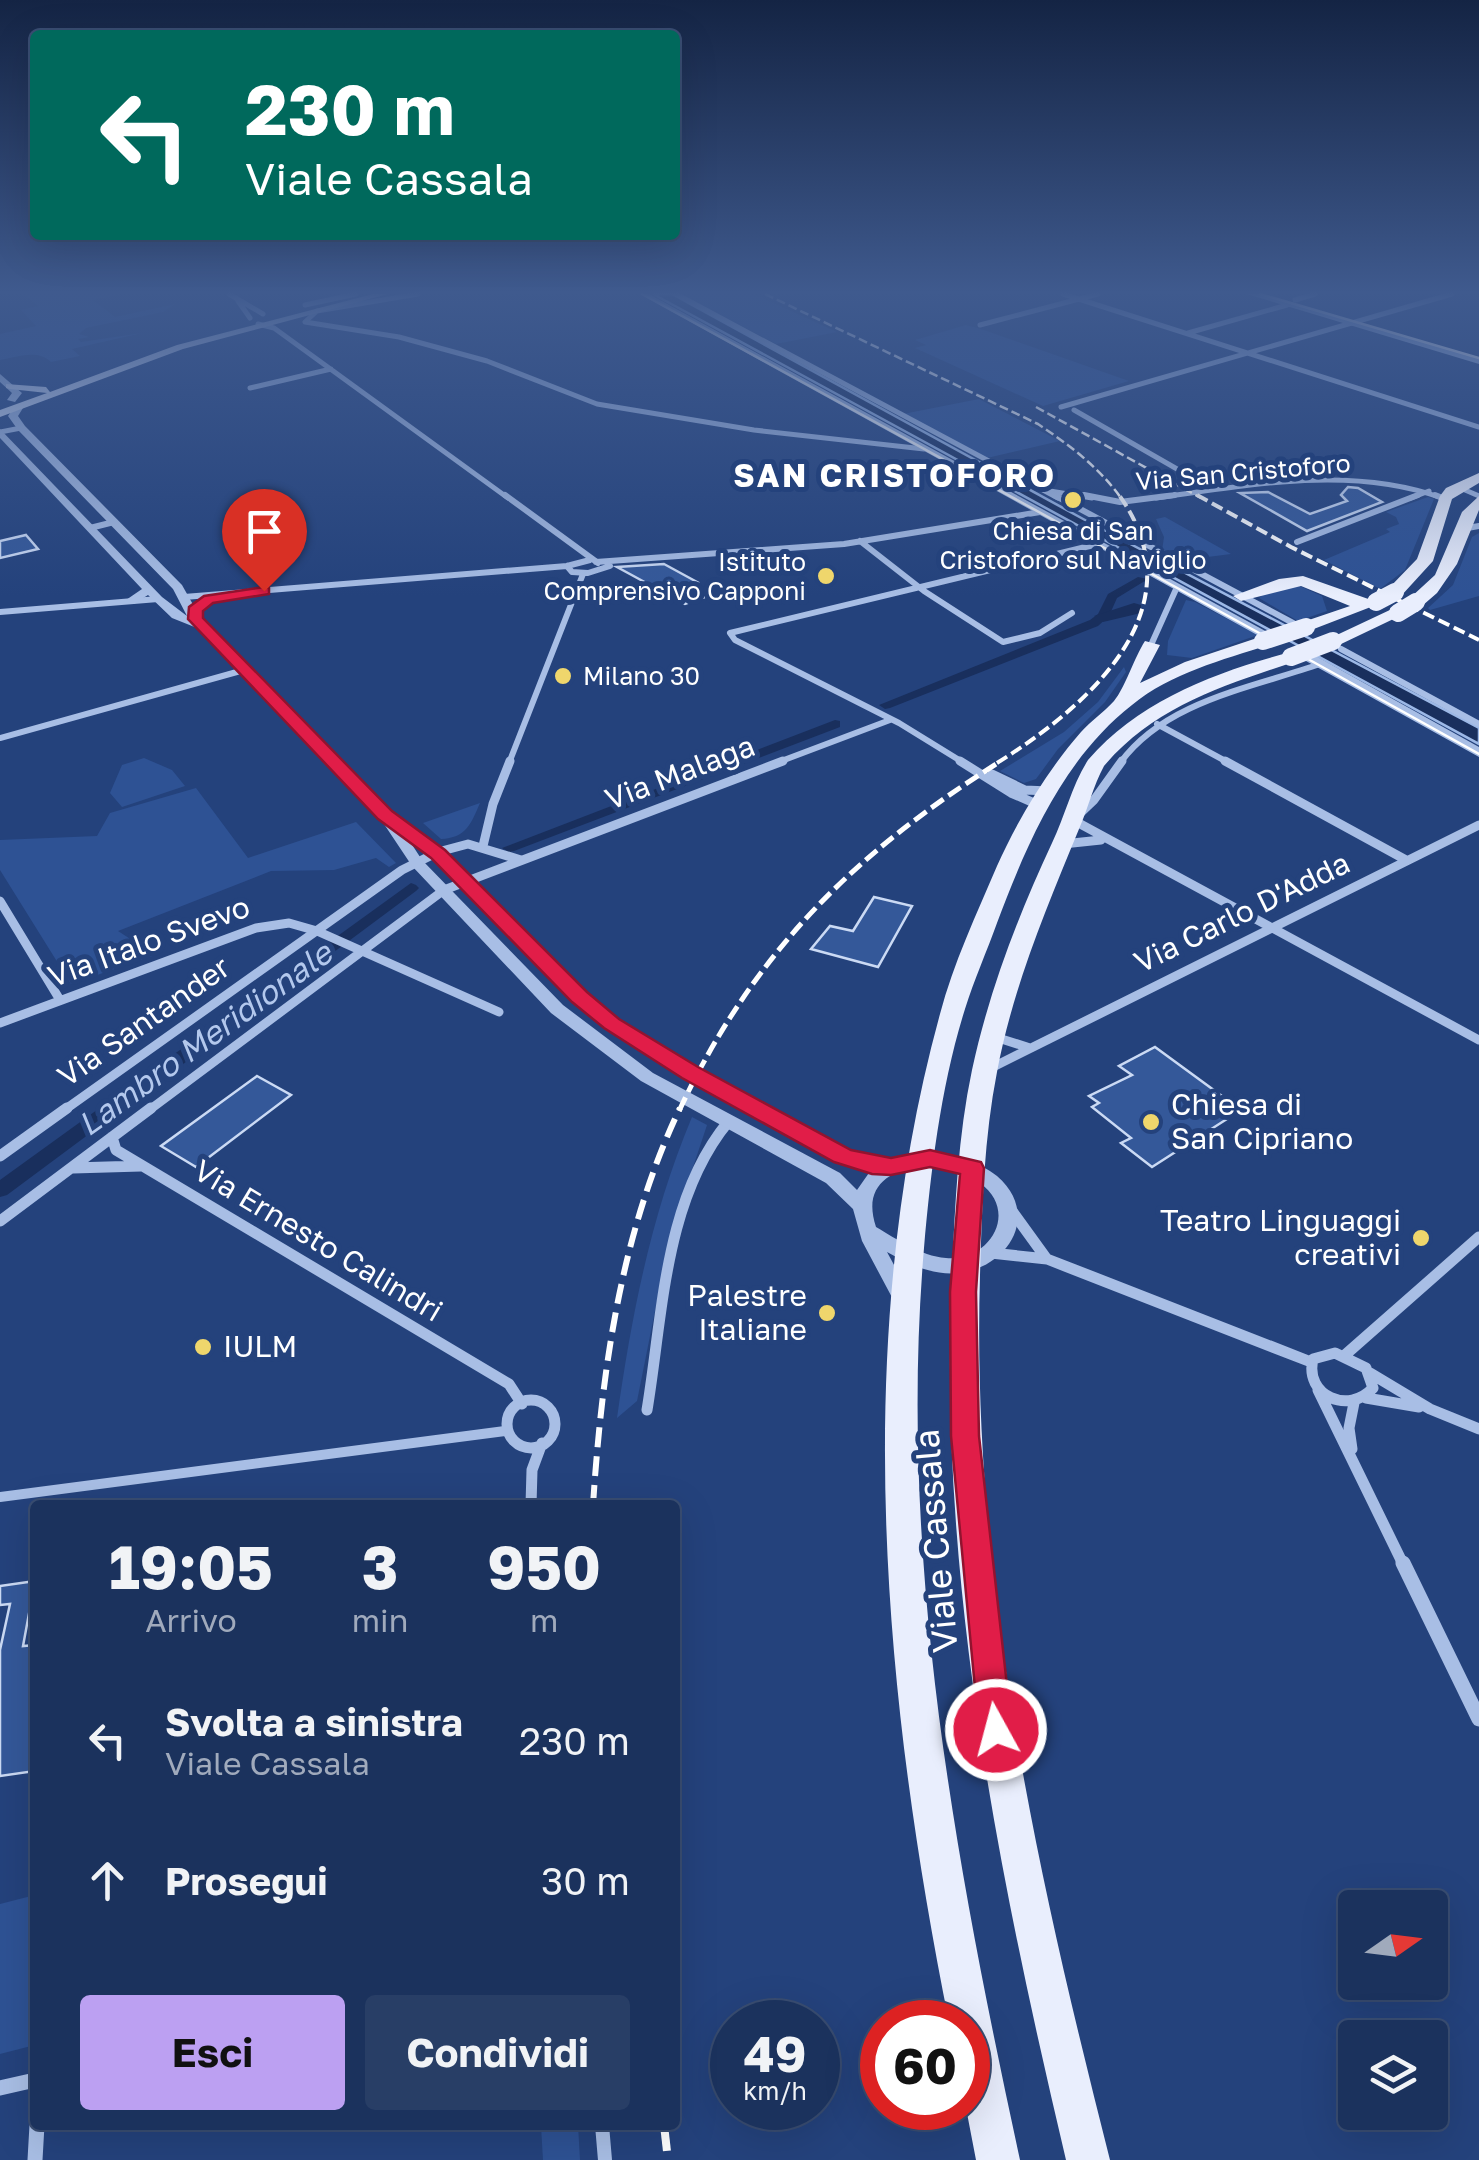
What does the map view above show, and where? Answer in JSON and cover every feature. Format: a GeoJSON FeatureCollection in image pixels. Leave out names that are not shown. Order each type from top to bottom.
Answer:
{"type":"FeatureCollection","features":[{"type":"Feature","properties":{"kind":"main road"},"geometry":{"type":"LineString","coordinates":[[0,414],[10,404],[34,395]]}},
{"type":"Feature","properties":{"kind":"main road"},"geometry":{"type":"LineString","coordinates":[[10,404],[38,395]]}},
{"type":"Feature","properties":{"kind":"main road"},"geometry":{"type":"LineString","coordinates":[[1445,499],[1468,482]]}},
{"type":"Feature","properties":{"kind":"main road","name":"Viale Cassala"},"geometry":{"type":"LineString","coordinates":[[998,2160],[944,1888],[917,1692],[902,1464],[905,1304],[920,1159],[936,1072],[962,978],[989,905],[1045,799],[1084,738],[1125,700],[1184,668],[1263,637],[1366,606],[1394,592],[1425,560],[1445,499]]}},
{"type":"Feature","properties":{"kind":"main road"},"geometry":{"type":"LineString","coordinates":[[1307,660],[1435,588],[1471,528],[1476,501]]}},
{"type":"Feature","properties":{"kind":"main road"},"geometry":{"type":"LineString","coordinates":[[1241,596],[1290,581],[1309,582],[1366,606]]}},
{"type":"Feature","properties":{"kind":"main road"},"geometry":{"type":"LineString","coordinates":[[1326,591],[1341,615]]}},
{"type":"Feature","properties":{"kind":"main road"},"geometry":{"type":"LineString","coordinates":[[1151,644],[1156,660],[1184,668]]}},
{"type":"Feature","properties":{"kind":"main road"},"geometry":{"type":"LineString","coordinates":[[1125,700],[1151,644]]}},
{"type":"Feature","properties":{"kind":"main road","name":"Viale Cassala"},"geometry":{"type":"LineString","coordinates":[[1088,2160],[1038,1954],[996,1730],[965,1436],[978,1259],[972,1168],[984,1072],[1014,960],[1089,774],[1116,738],[1153,710],[1192,692],[1307,660]]}},
{"type":"Feature","properties":{"kind":"main road"},"geometry":{"type":"LineString","coordinates":[[1045,799],[1073,820]]}},
{"type":"Feature","properties":{"kind":"street"},"geometry":{"type":"LineString","coordinates":[[365,395],[596,563]]}},
{"type":"Feature","properties":{"kind":"street"},"geometry":{"type":"LineString","coordinates":[[574,395],[596,404],[754,430],[924,449]]}},
{"type":"Feature","properties":{"kind":"street"},"geometry":{"type":"LineString","coordinates":[[826,395],[1263,637]]}},
{"type":"Feature","properties":{"kind":"street"},"geometry":{"type":"LineString","coordinates":[[865,395],[1293,623]]}},
{"type":"Feature","properties":{"kind":"street"},"geometry":{"type":"LineString","coordinates":[[1100,428],[1074,410],[1108,395]]}},
{"type":"Feature","properties":{"kind":"street"},"geometry":{"type":"LineString","coordinates":[[1113,395],[1060,407],[1213,490]]}},
{"type":"Feature","properties":{"kind":"street"},"geometry":{"type":"LineString","coordinates":[[1379,395],[1479,427]]}},
{"type":"Feature","properties":{"kind":"street"},"geometry":{"type":"LineString","coordinates":[[10,404],[21,428],[184,597],[199,622],[244,670],[385,815],[438,854],[580,997],[612,1024],[690,1073],[842,1156],[891,1167]]}},
{"type":"Feature","properties":{"kind":"street"},"geometry":{"type":"LineString","coordinates":[[0,432],[21,428]]}},
{"type":"Feature","properties":{"kind":"street"},"geometry":{"type":"LineString","coordinates":[[0,432],[153,594],[176,615],[199,622]]}},
{"type":"Feature","properties":{"kind":"street"},"geometry":{"type":"LineString","coordinates":[[35,471],[59,466]]}},
{"type":"Feature","properties":{"kind":"street","name":"Via San Cristoforo"},"geometry":{"type":"LineString","coordinates":[[1044,490],[1070,488],[1094,500],[1120,502],[1213,490],[1354,482],[1402,484],[1445,499]]}},
{"type":"Feature","properties":{"kind":"street"},"geometry":{"type":"LineString","coordinates":[[1297,542],[1429,491],[1468,482],[1467,492],[1476,501]]}},
{"type":"Feature","properties":{"kind":"street"},"geometry":{"type":"LineString","coordinates":[[0,612],[130,602],[153,594],[225,594],[567,566],[578,560],[631,561],[860,542],[1040,512]]}},
{"type":"Feature","properties":{"kind":"street"},"geometry":{"type":"LineString","coordinates":[[90,528],[114,522]]}},
{"type":"Feature","properties":{"kind":"street"},"geometry":{"type":"LineString","coordinates":[[860,542],[1003,642],[1013,642],[1065,621],[1072,612]]}},
{"type":"Feature","properties":{"kind":"street"},"geometry":{"type":"LineString","coordinates":[[1045,799],[1011,793],[890,720],[734,640],[730,634],[1098,544]]}},
{"type":"Feature","properties":{"kind":"street"},"geometry":{"type":"LineString","coordinates":[[575,549],[578,560]]}},
{"type":"Feature","properties":{"kind":"street"},"geometry":{"type":"LineString","coordinates":[[522,860],[494,855],[483,846],[494,804],[583,574],[596,563]]}},
{"type":"Feature","properties":{"kind":"street"},"geometry":{"type":"LineString","coordinates":[[567,566],[570,572],[583,574]]}},
{"type":"Feature","properties":{"kind":"street"},"geometry":{"type":"LineString","coordinates":[[1151,644],[1177,588]]}},
{"type":"Feature","properties":{"kind":"street"},"geometry":{"type":"LineString","coordinates":[[199,622],[197,606],[225,594]]}},
{"type":"Feature","properties":{"kind":"street"},"geometry":{"type":"LineString","coordinates":[[1342,649],[1479,724]]}},
{"type":"Feature","properties":{"kind":"street"},"geometry":{"type":"LineString","coordinates":[[1307,660],[1479,753]]}},
{"type":"Feature","properties":{"kind":"street","name":"Viale Cassala"},"geometry":{"type":"LineString","coordinates":[[1073,820],[1094,804],[1128,754],[1157,724],[1307,660]]}},
{"type":"Feature","properties":{"kind":"street"},"geometry":{"type":"LineString","coordinates":[[0,738],[244,670]]}},
{"type":"Feature","properties":{"kind":"street","name":"Via Malaga"},"geometry":{"type":"LineString","coordinates":[[444,890],[890,720]]}},
{"type":"Feature","properties":{"kind":"street"},"geometry":{"type":"LineString","coordinates":[[1157,724],[1406,860]]}},
{"type":"Feature","properties":{"kind":"street"},"geometry":{"type":"LineString","coordinates":[[945,753],[1045,799]]}},
{"type":"Feature","properties":{"kind":"street"},"geometry":{"type":"LineString","coordinates":[[385,815],[417,863],[582,1031],[647,1077],[833,1178],[862,1207],[868,1187],[891,1167],[920,1159],[948,1160],[972,1168],[992,1182],[1047,1259]]}},
{"type":"Feature","properties":{"kind":"street"},"geometry":{"type":"LineString","coordinates":[[1073,820],[1479,1040]]}},
{"type":"Feature","properties":{"kind":"street","name":"Via Carlo D'Adda"},"geometry":{"type":"LineString","coordinates":[[984,1072],[1479,825]]}},
{"type":"Feature","properties":{"kind":"street"},"geometry":{"type":"LineString","coordinates":[[1061,845],[1086,839],[1107,840]]}},
{"type":"Feature","properties":{"kind":"street","name":"Via Santander"},"geometry":{"type":"LineString","coordinates":[[0,1156],[417,863],[466,844],[483,846]]}},
{"type":"Feature","properties":{"kind":"street"},"geometry":{"type":"LineString","coordinates":[[490,875],[494,855]]}},
{"type":"Feature","properties":{"kind":"street"},"geometry":{"type":"LineString","coordinates":[[3,1219],[359,949],[444,890]]}},
{"type":"Feature","properties":{"kind":"street"},"geometry":{"type":"LineString","coordinates":[[0,902],[60,1000]]}},
{"type":"Feature","properties":{"kind":"street","name":"Via Italo Svevo"},"geometry":{"type":"LineString","coordinates":[[0,1023],[270,924],[290,923],[321,932]]}},
{"type":"Feature","properties":{"kind":"street"},"geometry":{"type":"LineString","coordinates":[[321,932],[500,1012]]}},
{"type":"Feature","properties":{"kind":"street"},"geometry":{"type":"LineString","coordinates":[[992,1036],[1028,1048]]}},
{"type":"Feature","properties":{"kind":"street"},"geometry":{"type":"LineString","coordinates":[[648,1410],[678,1231],[707,1145],[728,1122]]}},
{"type":"Feature","properties":{"kind":"street","name":"Via Ernesto Calindri"},"geometry":{"type":"LineString","coordinates":[[112,1137],[116,1150],[509,1384],[522,1404]]}},
{"type":"Feature","properties":{"kind":"street"},"geometry":{"type":"LineString","coordinates":[[71,1168],[142,1166]]}},
{"type":"Feature","properties":{"kind":"street","name":"Viale Cassala"},"geometry":{"type":"LineString","coordinates":[[978,1259],[1008,1230],[1007,1203]]}},
{"type":"Feature","properties":{"kind":"street","name":"Viale Cassala"},"geometry":{"type":"LineString","coordinates":[[862,1207],[905,1304]]}},
{"type":"Feature","properties":{"kind":"street"},"geometry":{"type":"LineString","coordinates":[[870,1232],[910,1256],[951,1266],[978,1259],[1047,1259],[1311,1362]]}},
{"type":"Feature","properties":{"kind":"street"},"geometry":{"type":"LineString","coordinates":[[1345,1355],[1479,1237]]}},
{"type":"Feature","properties":{"kind":"street"},"geometry":{"type":"LineString","coordinates":[[1479,1429],[1430,1409],[1345,1355],[1323,1354],[1311,1362],[1309,1374],[1479,1719]]}},
{"type":"Feature","properties":{"kind":"street"},"geometry":{"type":"LineString","coordinates":[[1354,1460],[1349,1428],[1360,1400],[1373,1388],[1370,1373]]}},
{"type":"Feature","properties":{"kind":"street"},"geometry":{"type":"LineString","coordinates":[[1318,1390],[1337,1401],[1430,1409]]}},
{"type":"Feature","properties":{"kind":"street"},"geometry":{"type":"LineString","coordinates":[[506,1431],[509,1413],[522,1404],[540,1402],[556,1413],[556,1431],[542,1443],[534,1462],[531,1500]]}},
{"type":"Feature","properties":{"kind":"street"},"geometry":{"type":"LineString","coordinates":[[506,1431],[520,1444],[542,1443]]}},
{"type":"Feature","properties":{"kind":"street"},"geometry":{"type":"LineString","coordinates":[[0,1497],[506,1431]]}},
{"type":"Feature","properties":{"kind":"street"},"geometry":{"type":"LineString","coordinates":[[0,2088],[30,2081]]}},
{"type":"Feature","properties":{"kind":"street"},"geometry":{"type":"LineString","coordinates":[[34,2160],[36,2130]]}},
{"type":"Feature","properties":{"kind":"street"},"geometry":{"type":"LineString","coordinates":[[602,2130],[605,2160]]}},
{"type":"Feature","properties":{"kind":"shaded area"},"geometry":{"type":"Polygon","coordinates":[[[838,395],[856,395],[1479,728],[1479,744],[838,395]]]}},
{"type":"Feature","properties":{"kind":"shaded area"},"geometry":{"type":"Polygon","coordinates":[[[1018,395],[1082,395],[1043,406],[1018,395]]]}},
{"type":"Feature","properties":{"kind":"shaded area"},"geometry":{"type":"Polygon","coordinates":[[[979,399],[1060,441],[987,458],[903,414],[979,399]]]}},
{"type":"Feature","properties":{"kind":"shaded area"},"geometry":{"type":"Polygon","coordinates":[[[1428,497],[1434,499],[1405,570],[1380,589],[1324,560],[1390,532],[1386,529],[1399,524],[1396,517],[1386,512],[1428,497]]]}},
{"type":"Feature","properties":{"kind":"shaded area"},"geometry":{"type":"Polygon","coordinates":[[[1165,517],[1231,554],[1184,560],[1162,551],[1164,537],[1156,519],[1165,517]]]}},
{"type":"Feature","properties":{"kind":"shaded area"},"geometry":{"type":"Polygon","coordinates":[[[1479,533],[1479,596],[1430,610],[1453,585],[1472,537],[1479,533]]]}},
{"type":"Feature","properties":{"kind":"shaded area"},"geometry":{"type":"Polygon","coordinates":[[[1295,584],[1322,596],[1327,611],[1298,621],[1259,598],[1266,592],[1295,584]]]}},
{"type":"Feature","properties":{"kind":"shaded area"},"geometry":{"type":"Polygon","coordinates":[[[1186,600],[1258,635],[1192,658],[1167,655],[1168,641],[1186,600]]]}},
{"type":"Feature","properties":{"kind":"shaded area"},"geometry":{"type":"Polygon","coordinates":[[[1124,667],[1126,672],[1105,702],[1058,749],[1036,779],[1024,783],[1000,771],[1064,732],[1098,702],[1124,667]]]}},
{"type":"Feature","properties":{"kind":"shaded area"},"geometry":{"type":"Polygon","coordinates":[[[144,758],[172,770],[185,786],[122,807],[110,793],[122,765],[144,758]]]}},
{"type":"Feature","properties":{"kind":"shaded area"},"geometry":{"type":"Polygon","coordinates":[[[196,788],[248,858],[356,822],[396,863],[389,867],[376,858],[334,870],[271,871],[118,931],[155,955],[71,984],[0,870],[0,840],[97,836],[110,813],[196,788]]]}},
{"type":"Feature","properties":{"kind":"shaded area"},"geometry":{"type":"Polygon","coordinates":[[[480,803],[470,823],[456,836],[441,839],[423,823],[480,803]]]}},
{"type":"Feature","properties":{"kind":"shaded area"},"geometry":{"type":"Polygon","coordinates":[[[692,1117],[707,1125],[670,1236],[637,1401],[617,1418],[645,1265],[665,1191],[692,1117]]]}},
{"type":"Feature","properties":{"kind":"shaded area"},"geometry":{"type":"Polygon","coordinates":[[[30,1896],[30,2046],[0,2054],[0,1904],[30,1896]]]}},
{"type":"Feature","properties":{"kind":"shaded area"},"geometry":{"type":"Polygon","coordinates":[[[541,2130],[578,2130],[580,2160],[543,2160],[541,2130]]]}},
{"type":"Feature","properties":{"kind":"building"},"geometry":{"type":"Polygon","coordinates":[[[1348,487],[1358,488],[1382,502],[1307,531],[1240,493],[1268,492],[1310,514],[1347,501],[1341,495],[1348,487]]]}},
{"type":"Feature","properties":{"kind":"building"},"geometry":{"type":"Polygon","coordinates":[[[26,535],[38,549],[0,558],[0,541],[26,535]]]}},
{"type":"Feature","properties":{"kind":"building"},"geometry":{"type":"Polygon","coordinates":[[[664,564],[697,582],[692,584],[711,595],[685,604],[617,567],[664,564]]]}},
{"type":"Feature","properties":{"kind":"building"},"geometry":{"type":"Polygon","coordinates":[[[874,897],[912,906],[878,967],[811,949],[830,926],[853,931],[874,897]]]}},
{"type":"Feature","properties":{"kind":"building"},"geometry":{"type":"Polygon","coordinates":[[[1155,1047],[1241,1110],[1152,1167],[1121,1143],[1131,1138],[1092,1107],[1099,1103],[1089,1096],[1132,1075],[1119,1066],[1155,1047]]]}},
{"type":"Feature","properties":{"kind":"building"},"geometry":{"type":"Polygon","coordinates":[[[257,1076],[291,1095],[196,1167],[161,1146],[257,1076]]]}},
{"type":"Feature","properties":{"kind":"building"},"geometry":{"type":"Polygon","coordinates":[[[30,1582],[23,1646],[30,1645],[30,1772],[0,1776],[0,1650],[10,1604],[0,1605],[0,1586],[30,1582]]]}},
{"type":"Feature","properties":{"kind":"waterway","name":"Lambro Meridionale"},"geometry":{"type":"LineString","coordinates":[[885,705],[1094,623],[1103,616],[1112,596],[1142,579]]}},
{"type":"Feature","properties":{"kind":"waterway"},"geometry":{"type":"LineString","coordinates":[[1103,616],[1134,609]]}},
{"type":"Feature","properties":{"kind":"waterway","name":"Lambro Meridionale"},"geometry":{"type":"LineString","coordinates":[[509,848],[835,724]]}},
{"type":"Feature","properties":{"kind":"waterway","name":"Lambro Meridionale"},"geometry":{"type":"LineString","coordinates":[[0,1190],[411,888]]}},
{"type":"Feature","properties":{"kind":"tram line"},"geometry":{"type":"LineString","coordinates":[[826,395],[1261,634]]}},
{"type":"Feature","properties":{"kind":"tram line"},"geometry":{"type":"LineString","coordinates":[[1308,659],[1479,754]]}},
{"type":"Feature","properties":{"kind":"railway"},"geometry":{"type":"LineString","coordinates":[[977,395],[1038,424],[1072,448],[1120,496]]}},
{"type":"Feature","properties":{"kind":"railway"},"geometry":{"type":"LineString","coordinates":[[1036,407],[1201,498]]}},
{"type":"Feature","properties":{"kind":"railway"},"geometry":{"type":"LineString","coordinates":[[1197,495],[1291,547],[1479,640]]}},
{"type":"Feature","properties":{"kind":"railway"},"geometry":{"type":"LineString","coordinates":[[997,763],[1066,714],[1097,684],[1122,651],[1140,615],[1147,577],[1141,537],[1120,496]]}},
{"type":"Feature","properties":{"kind":"railway"},"geometry":{"type":"LineString","coordinates":[[679,1111],[740,1003],[813,911],[899,832],[1001,761]]}},
{"type":"Feature","properties":{"kind":"railway"},"geometry":{"type":"LineString","coordinates":[[593,1500],[609,1352],[629,1252],[643,1203],[680,1108]]}},
{"type":"Feature","properties":{"kind":"railway"},"geometry":{"type":"LineString","coordinates":[[665,2130],[668,2160]]}},
{"type":"Feature","properties":{"kind":"place","name":"Chiesa di San Cristoforo sul Naviglio"},"geometry":{"type":"Point","coordinates":[1073,500]}},
{"type":"Feature","properties":{"kind":"place","name":"Istituto Comprensivo Capponi"},"geometry":{"type":"Point","coordinates":[826,576]}},
{"type":"Feature","properties":{"kind":"place","name":"Milano 30"},"geometry":{"type":"Point","coordinates":[563,676]}},
{"type":"Feature","properties":{"kind":"place","name":"Chiesa di San Cipriano"},"geometry":{"type":"Point","coordinates":[1151,1122]}},
{"type":"Feature","properties":{"kind":"place","name":"Teatro Linguaggi creativi"},"geometry":{"type":"Point","coordinates":[1421,1238]}},
{"type":"Feature","properties":{"kind":"place","name":"Palestre Italiane"},"geometry":{"type":"Point","coordinates":[827,1313]}},
{"type":"Feature","properties":{"kind":"place","name":"IULM"},"geometry":{"type":"Point","coordinates":[203,1347]}},
{"type":"Feature","properties":{"kind":"district","name":"SAN CRISTOFORO"},"geometry":{"type":"Point","coordinates":[895,476]}},
{"type":"Feature","properties":{"kind":"route"},"geometry":{"type":"LineString","coordinates":[[264,591],[209,599],[197,606],[196,619],[385,815],[438,854],[580,997],[612,1024],[690,1073],[856,1162],[891,1167],[930,1158],[972,1168],[963,1292],[965,1436],[996,1730]]}}]}
